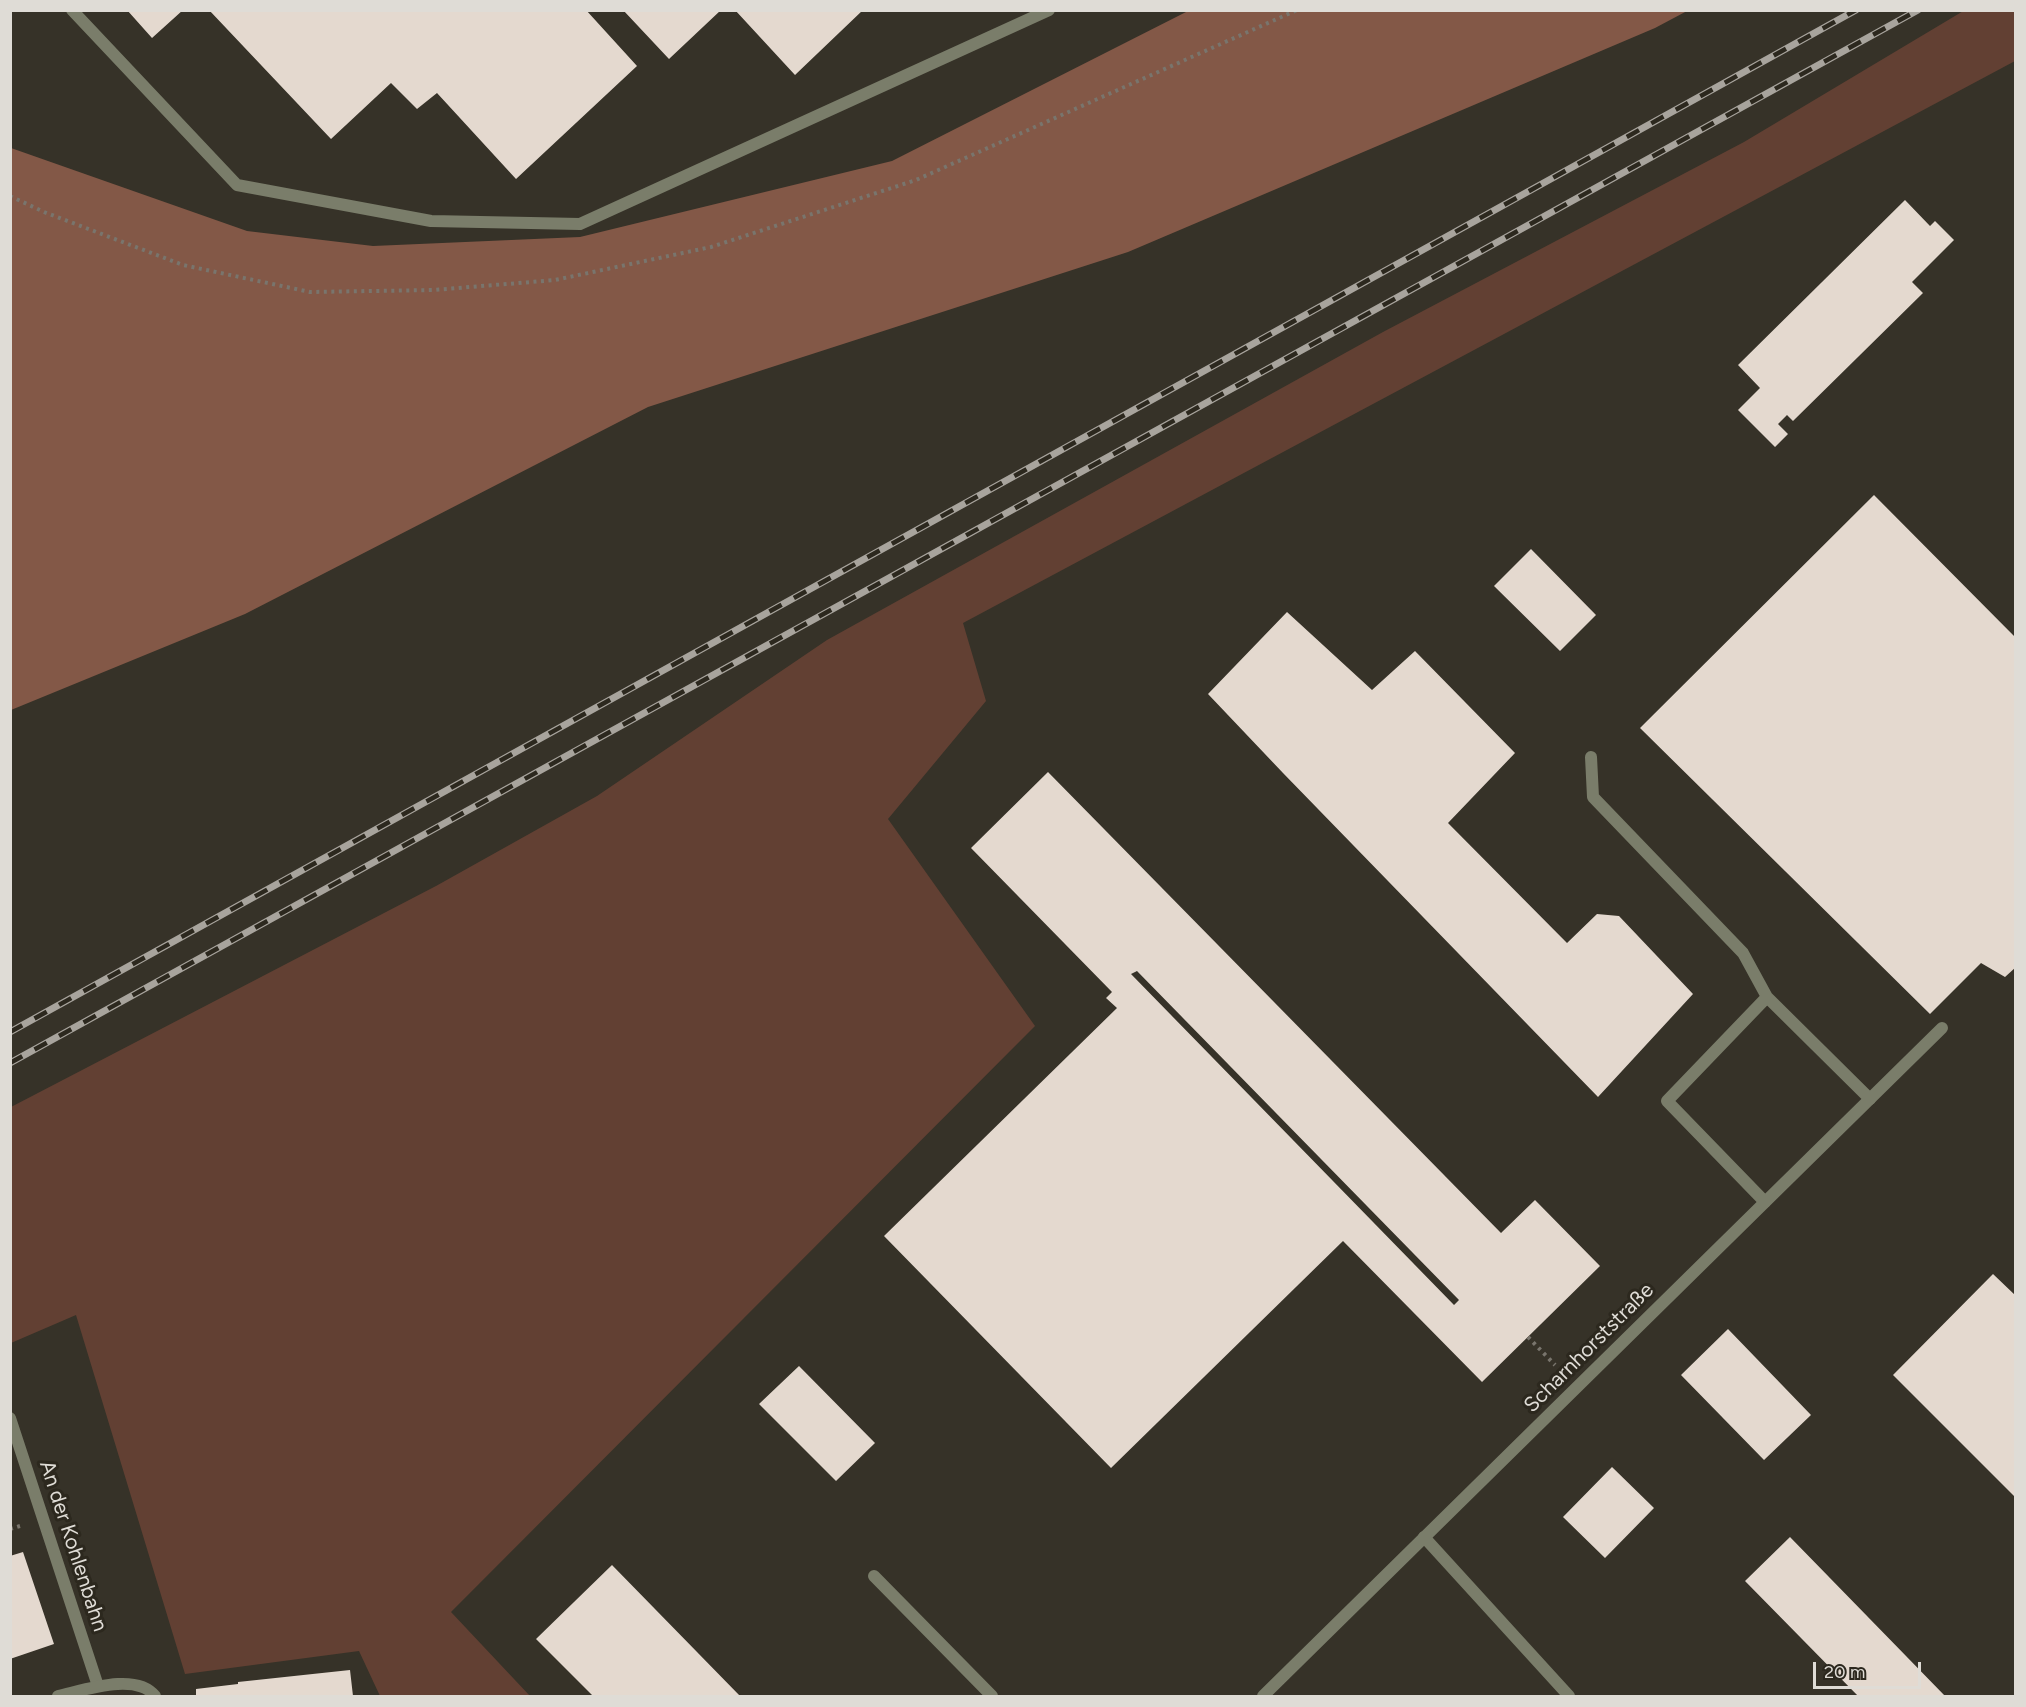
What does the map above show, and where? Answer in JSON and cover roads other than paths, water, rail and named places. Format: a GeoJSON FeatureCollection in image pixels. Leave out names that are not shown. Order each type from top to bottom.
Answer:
{"type":"FeatureCollection","features":[{"type":"Feature","properties":{"kind":"street"},"geometry":{"type":"LineString","coordinates":[[72,10],[237,185],[431,221],[580,224],[1049,10]]}},
{"type":"Feature","properties":{"kind":"street"},"geometry":{"type":"LineString","coordinates":[[1591,757],[1593,797],[1743,953],[1767,997],[1870,1099]]}},
{"type":"Feature","properties":{"kind":"street"},"geometry":{"type":"LineString","coordinates":[[1765,1202],[1667,1101],[1767,997]]}},
{"type":"Feature","properties":{"kind":"street","name":"Scharnhorststraße"},"geometry":{"type":"LineString","coordinates":[[1263,1696],[1942,1028]]}},
{"type":"Feature","properties":{"kind":"street","name":"An der Kohlenbahn"},"geometry":{"type":"LineString","coordinates":[[10,1418],[98,1686]]}},
{"type":"Feature","properties":{"kind":"street"},"geometry":{"type":"LineString","coordinates":[[1424,1537],[1569,1696]]}},
{"type":"Feature","properties":{"kind":"street"},"geometry":{"type":"LineString","coordinates":[[874,1576],[992,1696]]}},
{"type":"Feature","properties":{"kind":"street"},"geometry":{"type":"LineString","coordinates":[[58,1696],[98,1686],[130,1683],[150,1690],[155,1696]]}},
{"type":"Feature","properties":{"kind":"railway"},"geometry":{"type":"LineString","coordinates":[[10,1032],[1856,10]]}},
{"type":"Feature","properties":{"kind":"railway"},"geometry":{"type":"LineString","coordinates":[[10,1063],[1918,10]]}}]}
